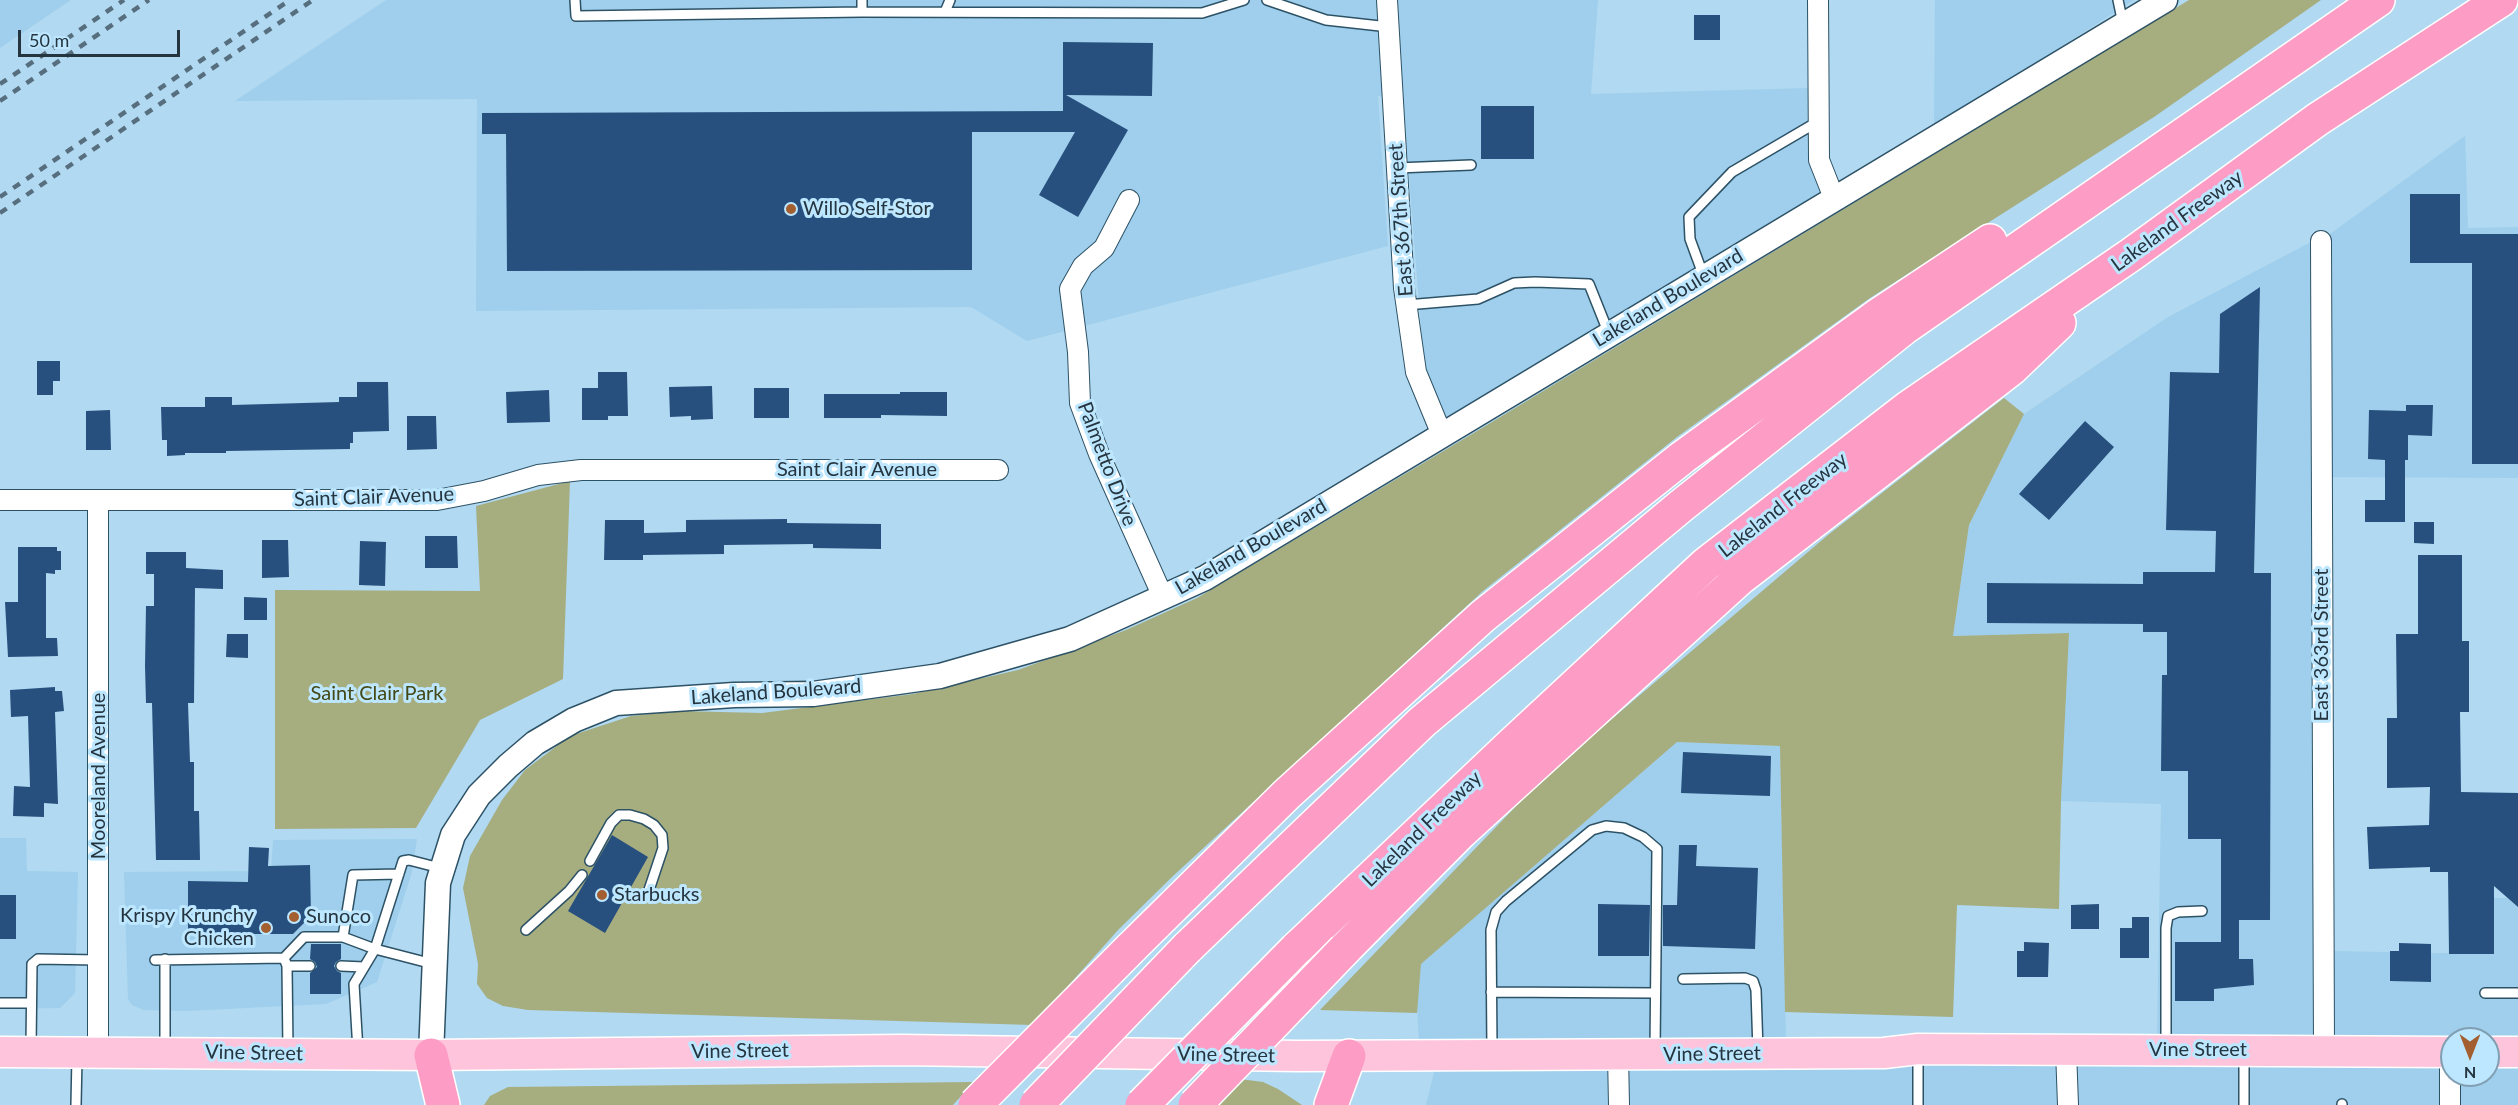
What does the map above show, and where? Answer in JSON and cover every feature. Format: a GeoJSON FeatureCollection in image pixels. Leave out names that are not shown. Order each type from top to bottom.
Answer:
{"type":"FeatureCollection","features":[{"type":"Feature","properties":{"kind":"highway"},"geometry":{"type":"LineString","coordinates":[[1036,1105],[1187,948],[1422,722],[1682,506],[1904,328],[2378,0]]}},
{"type":"Feature","properties":{"kind":"highway","name":"Lakeland Freeway"},"geometry":{"type":"LineString","coordinates":[[1142,1105],[1296,949],[1706,564],[1908,407],[2132,254],[2318,120],[2502,0]]}},
{"type":"Feature","properties":{"kind":"highway"},"geometry":{"type":"LineString","coordinates":[[975,1105],[1287,794],[1483,616],[1683,457],[1877,316],[2075,184],[2220,109]]}},
{"type":"Feature","properties":{"kind":"highway"},"geometry":{"type":"LineString","coordinates":[[1196,1105],[1461,832],[1739,579],[2011,369],[2132,254]]}},
{"type":"Feature","properties":{"kind":"highway"},"geometry":{"type":"LineString","coordinates":[[425,1105],[431,1055]]}},
{"type":"Feature","properties":{"kind":"highway"},"geometry":{"type":"LineString","coordinates":[[431,1055],[443,1105]]}},
{"type":"Feature","properties":{"kind":"highway"},"geometry":{"type":"LineString","coordinates":[[1331,1105],[1349,1056]]}},
{"type":"Feature","properties":{"kind":"highway"},"geometry":{"type":"LineString","coordinates":[[1349,1056],[1357,1105]]}},
{"type":"Feature","properties":{"kind":"main road","name":"Vine Street"},"geometry":{"type":"LineString","coordinates":[[0,1052],[431,1055],[902,1050],[1349,1056],[1884,1053],[1918,1049],[2440,1052]]}},
{"type":"Feature","properties":{"kind":"main road"},"geometry":{"type":"LineString","coordinates":[[2500,1052],[2518,1052]]}},
{"type":"Feature","properties":{"kind":"street","name":"East 367th Street"},"geometry":{"type":"LineString","coordinates":[[1387,0],[1406,305],[1416,372],[1442,435]]}},
{"type":"Feature","properties":{"kind":"street"},"geometry":{"type":"LineString","coordinates":[[1818,0],[1819,160],[1834,198]]}},
{"type":"Feature","properties":{"kind":"street","name":"Lakeland Boulevard"},"geometry":{"type":"LineString","coordinates":[[431,1055],[438,883],[453,836],[478,795],[535,743],[564,726],[616,703],[734,695],[813,694],[940,676],[1070,639],[1205,578],[2165,0]]}},
{"type":"Feature","properties":{"kind":"street","name":"Palmetto Drive"},"geometry":{"type":"LineString","coordinates":[[1129,200],[1104,248],[1083,266],[1070,289],[1078,352],[1080,403],[1099,454],[1163,597]]}},
{"type":"Feature","properties":{"kind":"street","name":"East 363rd Street"},"geometry":{"type":"LineString","coordinates":[[2321,241],[2324,1050]]}},
{"type":"Feature","properties":{"kind":"street","name":"Saint Clair Avenue"},"geometry":{"type":"LineString","coordinates":[[0,500],[437,500],[484,491],[538,475],[581,470],[998,470]]}},
{"type":"Feature","properties":{"kind":"street","name":"Mooreland Avenue"},"geometry":{"type":"LineString","coordinates":[[88,1052],[98,960],[98,501]]}},
{"type":"Feature","properties":{"kind":"street"},"geometry":{"type":"LineString","coordinates":[[2066,1050],[2068,1105]]}},
{"type":"Feature","properties":{"kind":"street"},"geometry":{"type":"LineString","coordinates":[[1618,1054],[1619,1105]]}},
{"type":"Feature","properties":{"kind":"street"},"geometry":{"type":"LineString","coordinates":[[2450,1087],[2450,1105]]}},
{"type":"Feature","properties":{"kind":"lane"},"geometry":{"type":"LineString","coordinates":[[575,0],[576,16],[862,12],[1202,13],[1239,1]]}},
{"type":"Feature","properties":{"kind":"lane"},"geometry":{"type":"LineString","coordinates":[[862,0],[862,12]]}},
{"type":"Feature","properties":{"kind":"lane"},"geometry":{"type":"LineString","coordinates":[[945,12],[950,0]]}},
{"type":"Feature","properties":{"kind":"lane"},"geometry":{"type":"LineString","coordinates":[[1267,0],[1326,20],[1389,27]]}},
{"type":"Feature","properties":{"kind":"lane"},"geometry":{"type":"LineString","coordinates":[[2118,0],[2123,25]]}},
{"type":"Feature","properties":{"kind":"lane"},"geometry":{"type":"LineString","coordinates":[[1704,277],[1690,239],[1689,217],[1732,171],[1819,121]]}},
{"type":"Feature","properties":{"kind":"lane"},"geometry":{"type":"LineString","coordinates":[[1397,168],[1471,165]]}},
{"type":"Feature","properties":{"kind":"lane"},"geometry":{"type":"LineString","coordinates":[[1406,305],[1478,299],[1514,284],[1535,282],[1589,284],[1609,334]]}},
{"type":"Feature","properties":{"kind":"lane"},"geometry":{"type":"LineString","coordinates":[[590,861],[610,823],[620,815],[630,814],[644,819],[654,825],[662,835],[663,848],[648,892]]}},
{"type":"Feature","properties":{"kind":"lane"},"geometry":{"type":"LineString","coordinates":[[1492,1055],[1491,930],[1496,912],[1506,901],[1592,830],[1606,826],[1624,828],[1643,837],[1657,849],[1655,1054]]}},
{"type":"Feature","properties":{"kind":"lane"},"geometry":{"type":"LineString","coordinates":[[358,1054],[354,984],[375,949],[403,861],[409,860],[442,869]]}},
{"type":"Feature","properties":{"kind":"lane"},"geometry":{"type":"LineString","coordinates":[[343,937],[353,875],[399,874]]}},
{"type":"Feature","properties":{"kind":"lane"},"geometry":{"type":"LineString","coordinates":[[526,930],[569,891],[582,875]]}},
{"type":"Feature","properties":{"kind":"lane"},"geometry":{"type":"LineString","coordinates":[[2166,1050],[2166,928],[2168,916],[2178,912],[2202,911]]}},
{"type":"Feature","properties":{"kind":"lane"},"geometry":{"type":"LineString","coordinates":[[288,1054],[286,962],[304,937],[343,937],[375,949],[435,965]]}},
{"type":"Feature","properties":{"kind":"lane"},"geometry":{"type":"LineString","coordinates":[[31,1052],[32,964],[38,959],[98,960]]}},
{"type":"Feature","properties":{"kind":"lane"},"geometry":{"type":"LineString","coordinates":[[165,1052],[160,960],[286,962],[310,966]]}},
{"type":"Feature","properties":{"kind":"lane"},"geometry":{"type":"LineString","coordinates":[[341,966],[364,967]]}},
{"type":"Feature","properties":{"kind":"lane"},"geometry":{"type":"LineString","coordinates":[[1683,979],[1745,978],[1753,981],[1756,990],[1758,1053]]}},
{"type":"Feature","properties":{"kind":"lane"},"geometry":{"type":"LineString","coordinates":[[1491,992],[1655,993]]}},
{"type":"Feature","properties":{"kind":"lane"},"geometry":{"type":"LineString","coordinates":[[2486,993],[2518,993]]}},
{"type":"Feature","properties":{"kind":"lane"},"geometry":{"type":"LineString","coordinates":[[0,1003],[32,1003]]}},
{"type":"Feature","properties":{"kind":"lane"},"geometry":{"type":"LineString","coordinates":[[1918,1049],[1918,1105]]}},
{"type":"Feature","properties":{"kind":"lane"},"geometry":{"type":"LineString","coordinates":[[2244,1050],[2244,1105]]}},
{"type":"Feature","properties":{"kind":"lane"},"geometry":{"type":"LineString","coordinates":[[76,1105],[88,1052]]}},
{"type":"Feature","properties":{"kind":"shaded area"},"geometry":{"type":"Polygon","coordinates":[[[0,0],[71,0],[0,48],[0,0]]]}},
{"type":"Feature","properties":{"kind":"shaded area"},"geometry":{"type":"Polygon","coordinates":[[[386,0],[1598,0],[1591,94],[1809,88],[1809,160],[1824,195],[1445,421],[1424,367],[1403,100],[1378,96],[1388,246],[1027,341],[971,307],[476,311],[477,99],[235,101],[386,0]]]}},
{"type":"Feature","properties":{"kind":"shaded area"},"geometry":{"type":"Polygon","coordinates":[[[1935,0],[2134,0],[1934,128],[1935,0]]]}},
{"type":"Feature","properties":{"kind":"shaded area"},"geometry":{"type":"Polygon","coordinates":[[[2465,136],[2468,228],[2518,227],[2518,478],[2331,477],[2330,234],[2465,136]]]}},
{"type":"Feature","properties":{"kind":"shaded area"},"geometry":{"type":"Polygon","coordinates":[[[2313,241],[2319,1044],[2157,1043],[2161,804],[2061,801],[2069,633],[1953,636],[1969,525],[2024,414],[2168,317],[2313,241]]]}},
{"type":"Feature","properties":{"kind":"shaded area"},"geometry":{"type":"Polygon","coordinates":[[[1677,742],[1780,746],[1786,1043],[1419,1044],[1417,1007],[1421,964],[1677,742]]]}},
{"type":"Feature","properties":{"kind":"shaded area"},"geometry":{"type":"Polygon","coordinates":[[[0,838],[26,838],[27,871],[78,872],[75,993],[60,1008],[0,1009],[0,838]]]}},
{"type":"Feature","properties":{"kind":"shaded area"},"geometry":{"type":"Polygon","coordinates":[[[417,839],[412,872],[377,982],[326,1004],[187,1011],[144,1010],[132,1005],[128,999],[124,872],[271,871],[273,840],[417,839]]]}},
{"type":"Feature","properties":{"kind":"shaded area"},"geometry":{"type":"Polygon","coordinates":[[[2494,898],[2507,898],[2518,907],[2518,1046],[2500,1042],[2500,1027],[2440,1027],[2440,1041],[2329,1044],[2331,951],[2494,954],[2494,898]]]}},
{"type":"Feature","properties":{"kind":"shaded area"},"geometry":{"type":"Polygon","coordinates":[[[2071,1057],[2440,1058],[2440,1087],[2445,1087],[2445,1105],[2074,1105],[2071,1057]]]}},
{"type":"Feature","properties":{"kind":"shaded area"},"geometry":{"type":"Polygon","coordinates":[[[2061,1058],[2063,1105],[1426,1105],[1436,1064],[2061,1058]]]}},
{"type":"Feature","properties":{"kind":"shaded area"},"geometry":{"type":"Polygon","coordinates":[[[2500,1058],[2518,1058],[2518,1105],[2455,1105],[2455,1087],[2500,1087],[2500,1058]]]}},
{"type":"Feature","properties":{"kind":"green space"},"geometry":{"type":"Polygon","coordinates":[[[2189,0],[2321,0],[2154,117],[1870,298],[1677,437],[1483,591],[1173,876],[1119,929],[1033,1025],[528,1010],[503,1006],[487,998],[477,984],[478,964],[463,888],[470,856],[502,800],[525,770],[570,736],[631,716],[680,711],[762,713],[913,694],[1018,670],[1126,630],[1197,598],[2189,0]]]}},
{"type":"Feature","properties":{"kind":"green space"},"geometry":{"type":"Polygon","coordinates":[[[2004,398],[2024,414],[1969,525],[1953,636],[2069,633],[2061,801],[2059,909],[1957,905],[1953,1017],[1785,1012],[1780,746],[1677,742],[1421,964],[1417,1013],[1320,1010],[1546,775],[1828,535],[2004,398]]]}},
{"type":"Feature","properties":{"kind":"green space","name":"Saint Clair Park"},"geometry":{"type":"Polygon","coordinates":[[[570,481],[563,679],[480,720],[416,828],[275,829],[275,590],[480,591],[476,506],[570,481]]]}},
{"type":"Feature","properties":{"kind":"green space"},"geometry":{"type":"Polygon","coordinates":[[[1240,1079],[1263,1082],[1302,1105],[1215,1105],[1240,1079]]]}},
{"type":"Feature","properties":{"kind":"green space"},"geometry":{"type":"Polygon","coordinates":[[[974,1082],[953,1105],[484,1105],[490,1096],[508,1087],[974,1082]]]}},
{"type":"Feature","properties":{"kind":"building"},"geometry":{"type":"Polygon","coordinates":[[[1694,15],[1720,15],[1720,40],[1694,40],[1694,15]]]}},
{"type":"Feature","properties":{"kind":"building"},"geometry":{"type":"Polygon","coordinates":[[[1063,42],[1153,43],[1152,96],[1066,95],[1128,130],[1078,217],[1039,195],[1075,132],[972,132],[972,270],[507,271],[506,134],[482,134],[482,113],[1063,111],[1063,42]]]}},
{"type":"Feature","properties":{"kind":"building"},"geometry":{"type":"Polygon","coordinates":[[[1481,106],[1534,106],[1534,159],[1481,159],[1481,106]]]}},
{"type":"Feature","properties":{"kind":"building"},"geometry":{"type":"Polygon","coordinates":[[[2410,194],[2460,194],[2460,234],[2518,234],[2518,464],[2472,464],[2472,263],[2410,263],[2410,194]]]}},
{"type":"Feature","properties":{"kind":"building"},"geometry":{"type":"Polygon","coordinates":[[[2260,287],[2254,573],[2271,573],[2270,920],[2239,920],[2239,959],[2253,959],[2254,985],[2214,989],[2214,1001],[2175,1001],[2175,942],[2221,942],[2221,839],[2188,839],[2188,771],[2161,771],[2162,675],[2167,675],[2167,632],[2143,632],[2143,624],[1987,623],[1987,583],[2143,584],[2143,572],[2215,572],[2216,531],[2166,530],[2170,372],[2219,373],[2220,314],[2260,287]]]}},
{"type":"Feature","properties":{"kind":"building"},"geometry":{"type":"Polygon","coordinates":[[[37,361],[60,361],[60,381],[53,381],[53,395],[37,395],[37,361]]]}},
{"type":"Feature","properties":{"kind":"building"},"geometry":{"type":"Polygon","coordinates":[[[598,372],[627,372],[628,416],[608,416],[608,420],[582,420],[582,388],[598,388],[598,372]]]}},
{"type":"Feature","properties":{"kind":"building"},"geometry":{"type":"Polygon","coordinates":[[[357,382],[388,382],[389,431],[353,432],[353,443],[350,443],[350,449],[226,451],[226,453],[185,453],[185,455],[167,456],[167,440],[162,440],[161,407],[205,407],[205,397],[232,397],[232,405],[339,402],[339,397],[357,397],[357,382]]]}},
{"type":"Feature","properties":{"kind":"building"},"geometry":{"type":"Polygon","coordinates":[[[712,386],[713,419],[691,420],[691,416],[670,417],[669,387],[712,386]]]}},
{"type":"Feature","properties":{"kind":"building"},"geometry":{"type":"Polygon","coordinates":[[[754,388],[789,388],[789,418],[754,418],[754,388]]]}},
{"type":"Feature","properties":{"kind":"building"},"geometry":{"type":"Polygon","coordinates":[[[549,390],[550,422],[507,423],[506,392],[549,390]]]}},
{"type":"Feature","properties":{"kind":"building"},"geometry":{"type":"Polygon","coordinates":[[[900,392],[947,392],[947,416],[881,415],[881,418],[824,418],[824,394],[900,394],[900,392]]]}},
{"type":"Feature","properties":{"kind":"building"},"geometry":{"type":"Polygon","coordinates":[[[2406,405],[2433,405],[2432,436],[2408,435],[2408,460],[2405,460],[2405,522],[2365,522],[2365,500],[2385,500],[2385,460],[2368,459],[2369,410],[2406,411],[2406,405]]]}},
{"type":"Feature","properties":{"kind":"building"},"geometry":{"type":"Polygon","coordinates":[[[110,410],[111,450],[86,450],[86,411],[110,410]]]}},
{"type":"Feature","properties":{"kind":"building"},"geometry":{"type":"Polygon","coordinates":[[[407,416],[436,416],[437,449],[407,450],[407,416]]]}},
{"type":"Feature","properties":{"kind":"building"},"geometry":{"type":"Polygon","coordinates":[[[2085,421],[2114,447],[2049,520],[2019,494],[2085,421]]]}},
{"type":"Feature","properties":{"kind":"building"},"geometry":{"type":"Polygon","coordinates":[[[787,519],[787,523],[881,524],[881,549],[813,548],[813,544],[724,545],[724,554],[643,555],[643,560],[604,560],[605,520],[644,520],[644,533],[686,532],[686,520],[787,519]]]}},
{"type":"Feature","properties":{"kind":"building"},"geometry":{"type":"Polygon","coordinates":[[[2414,522],[2434,522],[2434,544],[2414,543],[2414,522]]]}},
{"type":"Feature","properties":{"kind":"building"},"geometry":{"type":"Polygon","coordinates":[[[425,536],[457,536],[458,568],[425,568],[425,536]]]}},
{"type":"Feature","properties":{"kind":"building"},"geometry":{"type":"Polygon","coordinates":[[[262,540],[288,540],[289,577],[262,578],[262,540]]]}},
{"type":"Feature","properties":{"kind":"building"},"geometry":{"type":"Polygon","coordinates":[[[360,541],[386,542],[385,586],[359,585],[360,541]]]}},
{"type":"Feature","properties":{"kind":"building"},"geometry":{"type":"Polygon","coordinates":[[[18,547],[57,547],[57,551],[61,551],[61,570],[55,570],[55,574],[46,573],[46,638],[57,638],[58,656],[8,657],[5,602],[18,602],[18,547]]]}},
{"type":"Feature","properties":{"kind":"building"},"geometry":{"type":"Polygon","coordinates":[[[146,552],[186,552],[186,568],[223,570],[223,589],[195,588],[194,703],[188,703],[190,762],[194,762],[194,811],[199,811],[200,860],[156,860],[152,703],[146,703],[145,666],[146,606],[154,606],[154,574],[146,574],[146,552]]]}},
{"type":"Feature","properties":{"kind":"building"},"geometry":{"type":"Polygon","coordinates":[[[2418,555],[2462,555],[2462,641],[2469,641],[2469,712],[2460,712],[2461,792],[2518,793],[2518,907],[2494,886],[2494,954],[2449,954],[2448,872],[2430,872],[2430,867],[2369,869],[2367,827],[2429,825],[2430,787],[2387,788],[2387,718],[2397,718],[2396,634],[2418,634],[2418,555]]]}},
{"type":"Feature","properties":{"kind":"building"},"geometry":{"type":"Polygon","coordinates":[[[244,597],[267,598],[267,620],[244,620],[244,597]]]}},
{"type":"Feature","properties":{"kind":"building"},"geometry":{"type":"Polygon","coordinates":[[[227,634],[248,634],[248,658],[226,657],[227,634]]]}},
{"type":"Feature","properties":{"kind":"building"},"geometry":{"type":"Polygon","coordinates":[[[55,687],[55,691],[62,691],[64,711],[55,712],[58,804],[44,803],[44,817],[13,816],[14,786],[30,787],[28,716],[11,717],[10,690],[55,687]]]}},
{"type":"Feature","properties":{"kind":"building"},"geometry":{"type":"Polygon","coordinates":[[[1683,752],[1771,756],[1770,796],[1681,793],[1683,752]]]}},
{"type":"Feature","properties":{"kind":"building","name":"Starbucks"},"geometry":{"type":"Polygon","coordinates":[[[612,835],[648,857],[605,933],[568,911],[612,835]]]}},
{"type":"Feature","properties":{"kind":"building"},"geometry":{"type":"Polygon","coordinates":[[[1679,845],[1697,845],[1696,866],[1758,868],[1755,949],[1663,946],[1663,905],[1677,905],[1679,845]]]}},
{"type":"Feature","properties":{"kind":"building"},"geometry":{"type":"Polygon","coordinates":[[[249,847],[269,848],[268,866],[310,865],[311,916],[293,934],[188,934],[188,881],[248,882],[249,847]]]}},
{"type":"Feature","properties":{"kind":"building"},"geometry":{"type":"Polygon","coordinates":[[[0,895],[16,895],[16,939],[0,939],[0,895]]]}},
{"type":"Feature","properties":{"kind":"building"},"geometry":{"type":"Polygon","coordinates":[[[1598,904],[1650,905],[1649,956],[1598,956],[1598,904]]]}},
{"type":"Feature","properties":{"kind":"building"},"geometry":{"type":"Polygon","coordinates":[[[2099,904],[2099,929],[2071,929],[2071,905],[2099,904]]]}},
{"type":"Feature","properties":{"kind":"building"},"geometry":{"type":"Polygon","coordinates":[[[2132,917],[2149,917],[2149,958],[2120,958],[2120,928],[2132,928],[2132,917]]]}},
{"type":"Feature","properties":{"kind":"building"},"geometry":{"type":"Polygon","coordinates":[[[2024,942],[2049,943],[2048,977],[2017,977],[2017,951],[2024,951],[2024,942]]]}},
{"type":"Feature","properties":{"kind":"building"},"geometry":{"type":"Polygon","coordinates":[[[2399,943],[2431,944],[2431,982],[2390,981],[2390,951],[2399,951],[2399,943]]]}},
{"type":"Feature","properties":{"kind":"building","name":"Sunoco"},"geometry":{"type":"Polygon","coordinates":[[[311,944],[341,944],[341,959],[334,966],[341,973],[341,994],[310,994],[310,973],[317,967],[310,959],[311,944]]]}},
{"type":"Feature","properties":{"kind":"railway"},"geometry":{"type":"LineString","coordinates":[[0,84],[124,0]]}},
{"type":"Feature","properties":{"kind":"railway"},"geometry":{"type":"LineString","coordinates":[[0,101],[149,0]]}},
{"type":"Feature","properties":{"kind":"railway"},"geometry":{"type":"LineString","coordinates":[[0,197],[290,0]]}},
{"type":"Feature","properties":{"kind":"railway"},"geometry":{"type":"LineString","coordinates":[[0,213],[313,0]]}},
{"type":"Feature","properties":{"kind":"place","name":"Willo Self-Stor"},"geometry":{"type":"Point","coordinates":[791,209]}},
{"type":"Feature","properties":{"kind":"place","name":"Starbucks"},"geometry":{"type":"Point","coordinates":[602,895]}},
{"type":"Feature","properties":{"kind":"place","name":"Sunoco"},"geometry":{"type":"Point","coordinates":[294,917]}},
{"type":"Feature","properties":{"kind":"place","name":"Krispy Krunchy Chicken"},"geometry":{"type":"Point","coordinates":[266,928]}}]}
